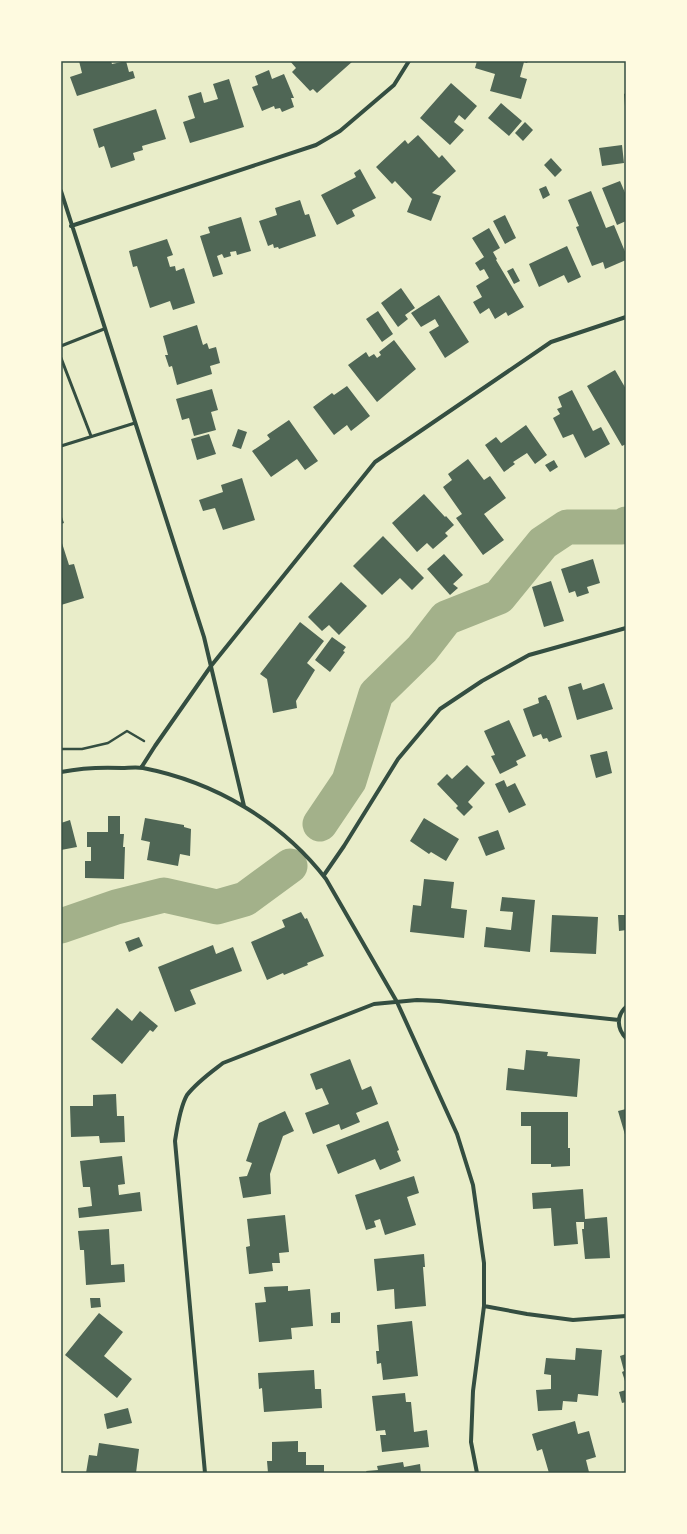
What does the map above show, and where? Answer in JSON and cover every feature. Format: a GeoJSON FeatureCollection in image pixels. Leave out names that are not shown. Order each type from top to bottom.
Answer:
{"type":"FeatureCollection","features":[{"type":"Feature","properties":{"kind":"street"},"geometry":{"type":"LineString","coordinates":[[71,226],[316,145],[340,131],[394,85],[409,61]]}},
{"type":"Feature","properties":{"kind":"street"},"geometry":{"type":"LineString","coordinates":[[61,191],[204,637],[244,806]]}},
{"type":"Feature","properties":{"kind":"street"},"geometry":{"type":"LineString","coordinates":[[141,768],[211,666],[375,462],[551,342],[626,317]]}},
{"type":"Feature","properties":{"kind":"street"},"geometry":{"type":"LineString","coordinates":[[324,875],[398,760],[440,709],[482,681],[529,655],[626,628]]}},
{"type":"Feature","properties":{"kind":"street"},"geometry":{"type":"LineString","coordinates":[[61,772],[100,767],[141,768],[173,776],[206,787],[244,806],[274,826],[294,843],[324,875],[397,1002],[457,1134],[473,1185],[484,1263],[484,1306],[473,1391],[471,1442],[477,1473]]}},
{"type":"Feature","properties":{"kind":"street"},"geometry":{"type":"LineString","coordinates":[[205,1473],[175,1141],[179,1120],[187,1096],[203,1078],[222,1063],[374,1004],[417,1000],[438,1001],[619,1020]]}},
{"type":"Feature","properties":{"kind":"street"},"geometry":{"type":"LineString","coordinates":[[626,1007],[619,1020],[619,1029],[626,1038]]}},
{"type":"Feature","properties":{"kind":"street"},"geometry":{"type":"LineString","coordinates":[[484,1306],[527,1314],[573,1320],[626,1316]]}},
{"type":"Feature","properties":{"kind":"lane"},"geometry":{"type":"LineString","coordinates":[[61,346],[104,329]]}},
{"type":"Feature","properties":{"kind":"lane"},"geometry":{"type":"LineString","coordinates":[[61,358],[91,436]]}},
{"type":"Feature","properties":{"kind":"lane"},"geometry":{"type":"LineString","coordinates":[[61,446],[135,423]]}},
{"type":"Feature","properties":{"kind":"path"},"geometry":{"type":"LineString","coordinates":[[61,749],[82,748],[108,742],[127,731],[145,741]]}},
{"type":"Feature","properties":{"kind":"building"},"geometry":{"type":"Polygon","coordinates":[[[79,61],[111,61],[112,64],[126,61],[129,72],[133,71],[135,78],[77,96],[70,77],[82,73],[79,61]]]}},
{"type":"Feature","properties":{"kind":"building"},"geometry":{"type":"Polygon","coordinates":[[[290,61],[353,61],[317,93],[313,89],[310,91],[292,72],[296,68],[290,61]]]}},
{"type":"Feature","properties":{"kind":"building"},"geometry":{"type":"Polygon","coordinates":[[[477,61],[528,61],[527,63],[524,62],[520,77],[527,79],[521,99],[490,91],[495,74],[475,68],[477,61]]]}},
{"type":"Feature","properties":{"kind":"building"},"geometry":{"type":"Polygon","coordinates":[[[269,70],[272,79],[284,74],[294,98],[291,98],[294,107],[282,112],[280,108],[275,109],[274,106],[262,111],[252,87],[258,85],[255,76],[269,70]]]}},
{"type":"Feature","properties":{"kind":"building"},"geometry":{"type":"Polygon","coordinates":[[[229,79],[244,127],[190,143],[183,122],[195,118],[188,96],[201,92],[204,103],[218,99],[213,84],[229,79]]]}},
{"type":"Feature","properties":{"kind":"building"},"geometry":{"type":"Polygon","coordinates":[[[451,83],[477,106],[465,120],[459,115],[454,122],[464,130],[450,145],[420,118],[451,83]]]}},
{"type":"Feature","properties":{"kind":"building"},"geometry":{"type":"Polygon","coordinates":[[[626,93],[626,106],[625,106],[624,94],[626,93]]]}},
{"type":"Feature","properties":{"kind":"building"},"geometry":{"type":"Polygon","coordinates":[[[501,103],[522,121],[509,136],[488,118],[501,103]]]}},
{"type":"Feature","properties":{"kind":"building"},"geometry":{"type":"Polygon","coordinates":[[[156,109],[166,139],[142,146],[143,150],[133,153],[135,160],[111,168],[104,146],[99,148],[93,129],[156,109]]]}},
{"type":"Feature","properties":{"kind":"building"},"geometry":{"type":"Polygon","coordinates":[[[525,122],[533,130],[523,141],[515,133],[525,122]]]}},
{"type":"Feature","properties":{"kind":"building"},"geometry":{"type":"Polygon","coordinates":[[[418,135],[439,158],[442,155],[456,171],[432,193],[441,196],[431,221],[407,212],[412,199],[395,181],[392,184],[376,167],[405,140],[408,144],[418,135]]]}},
{"type":"Feature","properties":{"kind":"building"},"geometry":{"type":"Polygon","coordinates":[[[622,145],[624,163],[602,166],[599,148],[622,145]]]}},
{"type":"Feature","properties":{"kind":"building"},"geometry":{"type":"Polygon","coordinates":[[[551,158],[562,170],[555,177],[544,165],[551,158]]]}},
{"type":"Feature","properties":{"kind":"building"},"geometry":{"type":"Polygon","coordinates":[[[360,169],[376,198],[352,210],[355,216],[337,225],[321,195],[356,177],[354,173],[360,169]]]}},
{"type":"Feature","properties":{"kind":"building"},"geometry":{"type":"Polygon","coordinates":[[[620,181],[626,195],[626,221],[617,225],[602,188],[620,181]]]}},
{"type":"Feature","properties":{"kind":"building"},"geometry":{"type":"Polygon","coordinates":[[[546,186],[550,195],[543,199],[539,189],[546,186]]]}},
{"type":"Feature","properties":{"kind":"building"},"geometry":{"type":"Polygon","coordinates":[[[591,191],[606,228],[614,225],[626,254],[626,260],[605,269],[603,262],[592,266],[576,227],[579,226],[568,200],[591,191]]]}},
{"type":"Feature","properties":{"kind":"building"},"geometry":{"type":"Polygon","coordinates":[[[300,200],[305,215],[309,214],[316,236],[279,249],[278,247],[274,248],[273,244],[268,246],[259,221],[277,215],[275,208],[300,200]]]}},
{"type":"Feature","properties":{"kind":"building"},"geometry":{"type":"Polygon","coordinates":[[[505,215],[516,238],[505,244],[493,221],[505,215]]]}},
{"type":"Feature","properties":{"kind":"building"},"geometry":{"type":"Polygon","coordinates":[[[241,217],[251,251],[237,255],[236,251],[230,252],[231,256],[224,258],[222,254],[217,256],[223,274],[213,277],[200,236],[210,233],[208,227],[241,217]]]}},
{"type":"Feature","properties":{"kind":"building"},"geometry":{"type":"Polygon","coordinates":[[[489,228],[500,248],[493,252],[497,259],[496,260],[524,307],[508,316],[506,312],[495,319],[489,308],[480,314],[473,302],[482,297],[476,286],[489,278],[484,269],[480,271],[475,263],[484,257],[472,238],[489,228]]]}},
{"type":"Feature","properties":{"kind":"building"},"geometry":{"type":"Polygon","coordinates":[[[167,239],[173,255],[167,257],[170,267],[175,266],[176,271],[184,268],[195,303],[173,310],[170,301],[150,308],[137,266],[133,267],[129,251],[167,239]]]}},
{"type":"Feature","properties":{"kind":"building"},"geometry":{"type":"Polygon","coordinates":[[[567,246],[581,277],[568,283],[564,275],[539,287],[529,264],[567,246]]]}},
{"type":"Feature","properties":{"kind":"building"},"geometry":{"type":"Polygon","coordinates":[[[513,268],[520,281],[514,284],[507,271],[513,268]]]}},
{"type":"Feature","properties":{"kind":"building"},"geometry":{"type":"Polygon","coordinates":[[[401,288],[415,308],[405,315],[408,319],[398,327],[381,303],[401,288]]]}},
{"type":"Feature","properties":{"kind":"building"},"geometry":{"type":"Polygon","coordinates":[[[439,295],[469,342],[445,358],[429,332],[439,326],[435,319],[421,327],[411,313],[439,295]]]}},
{"type":"Feature","properties":{"kind":"building"},"geometry":{"type":"Polygon","coordinates":[[[378,311],[393,334],[382,342],[366,319],[378,311]]]}},
{"type":"Feature","properties":{"kind":"building"},"geometry":{"type":"Polygon","coordinates":[[[197,325],[203,345],[207,343],[209,349],[216,347],[220,363],[210,366],[212,374],[177,385],[172,366],[169,367],[165,355],[168,355],[163,336],[197,325]]]}},
{"type":"Feature","properties":{"kind":"building"},"geometry":{"type":"Polygon","coordinates":[[[394,340],[416,369],[377,402],[348,365],[366,352],[369,357],[374,354],[377,358],[381,355],[379,352],[394,340]]]}},
{"type":"Feature","properties":{"kind":"building"},"geometry":{"type":"Polygon","coordinates":[[[615,370],[626,389],[626,444],[622,446],[587,386],[615,370]]]}},
{"type":"Feature","properties":{"kind":"building"},"geometry":{"type":"Polygon","coordinates":[[[347,386],[370,416],[351,431],[347,425],[334,435],[313,407],[332,393],[334,395],[347,386]]]}},
{"type":"Feature","properties":{"kind":"building"},"geometry":{"type":"Polygon","coordinates":[[[212,389],[218,410],[211,412],[216,430],[194,436],[189,418],[182,420],[176,399],[212,389]]]}},
{"type":"Feature","properties":{"kind":"building"},"geometry":{"type":"Polygon","coordinates":[[[572,390],[593,431],[601,427],[610,444],[585,458],[573,434],[563,438],[553,418],[560,414],[557,409],[562,407],[558,397],[572,390]]]}},
{"type":"Feature","properties":{"kind":"building"},"geometry":{"type":"Polygon","coordinates":[[[289,420],[318,461],[305,470],[297,459],[271,477],[252,451],[270,439],[267,435],[289,420]]]}},
{"type":"Feature","properties":{"kind":"building"},"geometry":{"type":"Polygon","coordinates":[[[526,425],[547,455],[535,464],[527,453],[513,462],[515,464],[504,472],[485,445],[496,437],[501,443],[526,425]]]}},
{"type":"Feature","properties":{"kind":"building"},"geometry":{"type":"Polygon","coordinates":[[[238,429],[247,432],[241,449],[232,446],[238,429]]]}},
{"type":"Feature","properties":{"kind":"building"},"geometry":{"type":"Polygon","coordinates":[[[209,434],[216,454],[197,460],[191,439],[209,434]]]}},
{"type":"Feature","properties":{"kind":"building"},"geometry":{"type":"Polygon","coordinates":[[[468,459],[484,480],[490,476],[506,498],[484,514],[504,540],[483,555],[456,518],[462,514],[443,487],[452,480],[448,474],[468,459]]]}},
{"type":"Feature","properties":{"kind":"building"},"geometry":{"type":"Polygon","coordinates":[[[554,460],[558,467],[550,472],[545,465],[554,460]]]}},
{"type":"Feature","properties":{"kind":"building"},"geometry":{"type":"Polygon","coordinates":[[[242,478],[255,520],[223,530],[215,508],[203,511],[199,500],[223,492],[221,485],[242,478]]]}},
{"type":"Feature","properties":{"kind":"building"},"geometry":{"type":"Polygon","coordinates":[[[424,494],[454,525],[445,533],[448,536],[433,549],[427,543],[417,552],[392,523],[424,494]]]}},
{"type":"Feature","properties":{"kind":"building"},"geometry":{"type":"Polygon","coordinates":[[[61,514],[64,523],[61,524],[61,514]]]}},
{"type":"Feature","properties":{"kind":"building"},"geometry":{"type":"Polygon","coordinates":[[[383,536],[424,578],[412,590],[400,578],[382,595],[353,566],[383,536]]]}},
{"type":"Feature","properties":{"kind":"building"},"geometry":{"type":"Polygon","coordinates":[[[61,540],[69,565],[74,564],[84,598],[61,605],[61,540]]]}},
{"type":"Feature","properties":{"kind":"building"},"geometry":{"type":"Polygon","coordinates":[[[444,554],[463,575],[453,584],[458,588],[450,595],[427,569],[444,554]]]}},
{"type":"Feature","properties":{"kind":"building"},"geometry":{"type":"Polygon","coordinates":[[[593,559],[600,583],[587,587],[589,593],[577,597],[575,591],[569,593],[561,569],[593,559]]]}},
{"type":"Feature","properties":{"kind":"building"},"geometry":{"type":"Polygon","coordinates":[[[551,581],[564,621],[544,627],[532,587],[551,581]]]}},
{"type":"Feature","properties":{"kind":"building"},"geometry":{"type":"Polygon","coordinates":[[[341,582],[367,606],[339,635],[329,625],[322,631],[308,617],[341,582]]]}},
{"type":"Feature","properties":{"kind":"building"},"geometry":{"type":"Polygon","coordinates":[[[300,622],[324,641],[307,663],[315,670],[296,701],[297,708],[273,713],[267,679],[260,674],[300,622]]]}},
{"type":"Feature","properties":{"kind":"building"},"geometry":{"type":"Polygon","coordinates":[[[332,637],[346,647],[343,651],[345,652],[330,672],[315,660],[332,637]]]}},
{"type":"Feature","properties":{"kind":"building"},"geometry":{"type":"Polygon","coordinates":[[[581,683],[583,690],[604,683],[613,709],[577,720],[568,687],[581,683]]]}},
{"type":"Feature","properties":{"kind":"building"},"geometry":{"type":"Polygon","coordinates":[[[546,695],[562,737],[549,742],[547,738],[543,739],[541,734],[533,737],[523,709],[539,703],[538,698],[546,695]]]}},
{"type":"Feature","properties":{"kind":"building"},"geometry":{"type":"Polygon","coordinates":[[[509,720],[526,756],[516,761],[518,765],[500,774],[491,756],[495,755],[484,731],[509,720]]]}},
{"type":"Feature","properties":{"kind":"building"},"geometry":{"type":"Polygon","coordinates":[[[607,751],[612,773],[596,778],[590,755],[607,751]]]}},
{"type":"Feature","properties":{"kind":"building"},"geometry":{"type":"Polygon","coordinates":[[[467,765],[485,783],[468,802],[473,807],[464,816],[456,808],[458,806],[437,784],[447,774],[452,779],[467,765]]]}},
{"type":"Feature","properties":{"kind":"building"},"geometry":{"type":"Polygon","coordinates":[[[504,780],[507,787],[515,783],[526,805],[509,813],[495,784],[504,780]]]}},
{"type":"Feature","properties":{"kind":"building"},"geometry":{"type":"Polygon","coordinates":[[[108,816],[120,816],[120,834],[124,834],[123,847],[125,847],[124,879],[85,878],[85,861],[91,861],[91,847],[87,847],[87,832],[108,832],[108,816]]]}},
{"type":"Feature","properties":{"kind":"building"},"geometry":{"type":"Polygon","coordinates":[[[145,818],[184,825],[184,827],[191,829],[190,856],[180,854],[178,866],[147,860],[150,842],[141,840],[145,818]]]}},
{"type":"Feature","properties":{"kind":"building"},"geometry":{"type":"Polygon","coordinates":[[[424,818],[459,839],[446,861],[431,852],[429,854],[410,841],[424,818]]]}},
{"type":"Feature","properties":{"kind":"building"},"geometry":{"type":"Polygon","coordinates":[[[70,820],[77,847],[61,850],[61,823],[70,820]]]}},
{"type":"Feature","properties":{"kind":"building"},"geometry":{"type":"Polygon","coordinates":[[[498,830],[505,849],[486,856],[478,837],[498,830]]]}},
{"type":"Feature","properties":{"kind":"building"},"geometry":{"type":"Polygon","coordinates":[[[424,879],[454,882],[451,908],[467,910],[464,938],[410,932],[413,905],[421,906],[424,879]]]}},
{"type":"Feature","properties":{"kind":"building"},"geometry":{"type":"Polygon","coordinates":[[[502,897],[535,900],[530,952],[484,947],[486,927],[511,930],[513,912],[500,911],[502,897]]]}},
{"type":"Feature","properties":{"kind":"building"},"geometry":{"type":"Polygon","coordinates":[[[301,912],[305,919],[307,918],[324,956],[307,963],[308,965],[267,980],[251,942],[285,927],[282,920],[301,912]]]}},
{"type":"Feature","properties":{"kind":"building"},"geometry":{"type":"Polygon","coordinates":[[[552,915],[598,917],[596,954],[550,952],[552,915]]]}},
{"type":"Feature","properties":{"kind":"building"},"geometry":{"type":"Polygon","coordinates":[[[618,915],[626,915],[626,930],[619,931],[618,915]]]}},
{"type":"Feature","properties":{"kind":"building"},"geometry":{"type":"Polygon","coordinates":[[[139,937],[143,946],[129,952],[125,942],[139,937]]]}},
{"type":"Feature","properties":{"kind":"building"},"geometry":{"type":"Polygon","coordinates":[[[213,945],[216,954],[233,947],[242,971],[190,990],[196,1004],[175,1012],[158,967],[213,945]]]}},
{"type":"Feature","properties":{"kind":"building"},"geometry":{"type":"Polygon","coordinates":[[[117,1008],[132,1021],[140,1011],[158,1026],[153,1032],[150,1030],[122,1064],[91,1039],[117,1008]]]}},
{"type":"Feature","properties":{"kind":"building"},"geometry":{"type":"Polygon","coordinates":[[[526,1050],[548,1052],[547,1056],[580,1059],[577,1097],[506,1090],[508,1068],[524,1070],[526,1050]]]}},
{"type":"Feature","properties":{"kind":"building"},"geometry":{"type":"Polygon","coordinates":[[[350,1059],[362,1090],[371,1086],[378,1104],[356,1113],[360,1122],[341,1130],[339,1124],[313,1134],[305,1113],[329,1104],[322,1088],[316,1090],[310,1074],[350,1059]]]}},
{"type":"Feature","properties":{"kind":"building"},"geometry":{"type":"Polygon","coordinates":[[[116,1094],[117,1116],[124,1116],[125,1142],[100,1143],[99,1136],[71,1137],[70,1106],[93,1106],[93,1095],[116,1094]]]}},
{"type":"Feature","properties":{"kind":"building"},"geometry":{"type":"Polygon","coordinates":[[[626,1109],[626,1138],[618,1111],[626,1109]]]}},
{"type":"Feature","properties":{"kind":"building"},"geometry":{"type":"Polygon","coordinates":[[[285,1111],[294,1131],[283,1136],[270,1174],[271,1194],[243,1198],[239,1177],[247,1176],[252,1163],[246,1161],[259,1123],[285,1111]]]}},
{"type":"Feature","properties":{"kind":"building"},"geometry":{"type":"Polygon","coordinates":[[[521,1112],[568,1112],[568,1148],[570,1148],[570,1166],[551,1167],[551,1164],[531,1164],[531,1126],[521,1126],[521,1112]]]}},
{"type":"Feature","properties":{"kind":"building"},"geometry":{"type":"Polygon","coordinates":[[[388,1121],[399,1150],[397,1151],[401,1161],[380,1170],[375,1159],[338,1174],[326,1145],[388,1121]]]}},
{"type":"Feature","properties":{"kind":"building"},"geometry":{"type":"Polygon","coordinates":[[[122,1156],[125,1184],[118,1185],[119,1195],[140,1192],[142,1211],[79,1218],[78,1208],[92,1206],[90,1187],[83,1187],[80,1161],[122,1156]]]}},
{"type":"Feature","properties":{"kind":"building"},"geometry":{"type":"Polygon","coordinates":[[[414,1176],[419,1193],[407,1197],[416,1225],[385,1235],[380,1219],[374,1221],[376,1227],[366,1230],[355,1195],[414,1176]]]}},
{"type":"Feature","properties":{"kind":"building"},"geometry":{"type":"Polygon","coordinates":[[[583,1189],[585,1219],[607,1217],[610,1258],[585,1259],[582,1229],[584,1229],[584,1222],[576,1222],[578,1244],[554,1246],[551,1208],[533,1209],[532,1193],[583,1189]]]}},
{"type":"Feature","properties":{"kind":"building"},"geometry":{"type":"Polygon","coordinates":[[[285,1215],[289,1252],[279,1253],[280,1263],[272,1263],[273,1271],[249,1274],[246,1247],[250,1246],[247,1219],[285,1215]]]}},
{"type":"Feature","properties":{"kind":"building"},"geometry":{"type":"Polygon","coordinates":[[[109,1229],[111,1265],[124,1264],[125,1282],[86,1285],[84,1250],[80,1250],[78,1231],[109,1229]]]}},
{"type":"Feature","properties":{"kind":"building"},"geometry":{"type":"Polygon","coordinates":[[[424,1254],[425,1267],[423,1267],[426,1306],[395,1309],[394,1289],[377,1291],[374,1259],[424,1254]]]}},
{"type":"Feature","properties":{"kind":"building"},"geometry":{"type":"Polygon","coordinates":[[[288,1286],[288,1291],[310,1289],[313,1326],[291,1328],[292,1339],[259,1342],[255,1303],[266,1302],[264,1287],[288,1286]]]}},
{"type":"Feature","properties":{"kind":"building"},"geometry":{"type":"Polygon","coordinates":[[[90,1298],[100,1298],[101,1307],[91,1308],[90,1298]]]}},
{"type":"Feature","properties":{"kind":"building"},"geometry":{"type":"Polygon","coordinates":[[[340,1312],[340,1323],[331,1323],[331,1313],[340,1312]]]}},
{"type":"Feature","properties":{"kind":"building"},"geometry":{"type":"Polygon","coordinates":[[[99,1313],[123,1332],[104,1356],[132,1379],[117,1398],[65,1355],[99,1313]]]}},
{"type":"Feature","properties":{"kind":"building"},"geometry":{"type":"Polygon","coordinates":[[[412,1321],[418,1376],[383,1380],[381,1363],[377,1364],[376,1351],[379,1351],[377,1325],[412,1321]]]}},
{"type":"Feature","properties":{"kind":"building"},"geometry":{"type":"Polygon","coordinates":[[[576,1348],[602,1350],[598,1396],[578,1394],[577,1402],[563,1401],[562,1410],[538,1411],[536,1390],[551,1389],[551,1375],[544,1374],[546,1358],[575,1360],[576,1348]]]}},
{"type":"Feature","properties":{"kind":"building"},"geometry":{"type":"Polygon","coordinates":[[[626,1354],[626,1384],[622,1372],[624,1371],[620,1356],[626,1354]]]}},
{"type":"Feature","properties":{"kind":"building"},"geometry":{"type":"Polygon","coordinates":[[[314,1370],[315,1389],[321,1389],[322,1408],[264,1412],[262,1388],[259,1389],[258,1373],[314,1370]]]}},
{"type":"Feature","properties":{"kind":"building"},"geometry":{"type":"Polygon","coordinates":[[[626,1390],[626,1402],[622,1403],[619,1392],[626,1390]]]}},
{"type":"Feature","properties":{"kind":"building"},"geometry":{"type":"Polygon","coordinates":[[[405,1393],[406,1402],[411,1402],[414,1432],[427,1430],[429,1447],[382,1452],[380,1435],[386,1435],[385,1430],[376,1431],[372,1396],[405,1393]]]}},
{"type":"Feature","properties":{"kind":"building"},"geometry":{"type":"Polygon","coordinates":[[[128,1408],[132,1423],[107,1429],[104,1414],[128,1408]]]}},
{"type":"Feature","properties":{"kind":"building"},"geometry":{"type":"Polygon","coordinates":[[[575,1421],[578,1434],[589,1431],[596,1457],[586,1460],[589,1472],[549,1473],[542,1449],[537,1451],[532,1434],[575,1421]]]}},
{"type":"Feature","properties":{"kind":"building"},"geometry":{"type":"Polygon","coordinates":[[[298,1441],[298,1452],[306,1452],[306,1465],[324,1465],[324,1473],[268,1473],[267,1461],[272,1461],[272,1442],[298,1441]]]}},
{"type":"Feature","properties":{"kind":"building"},"geometry":{"type":"Polygon","coordinates":[[[99,1443],[139,1449],[136,1473],[86,1473],[89,1455],[97,1456],[99,1443]]]}},
{"type":"Feature","properties":{"kind":"building"},"geometry":{"type":"Polygon","coordinates":[[[403,1462],[404,1467],[420,1464],[421,1473],[367,1473],[366,1471],[378,1470],[377,1466],[403,1462]]]}},
{"type":"Feature","properties":{"kind":"waterway"},"geometry":{"type":"LineString","coordinates":[[320,824],[349,781],[376,694],[422,649],[446,618],[499,597],[543,543],[567,527],[622,527],[626,524]]}},
{"type":"Feature","properties":{"kind":"waterway"},"geometry":{"type":"LineString","coordinates":[[61,926],[116,907],[164,895],[217,907],[245,899],[290,866]]}}]}
